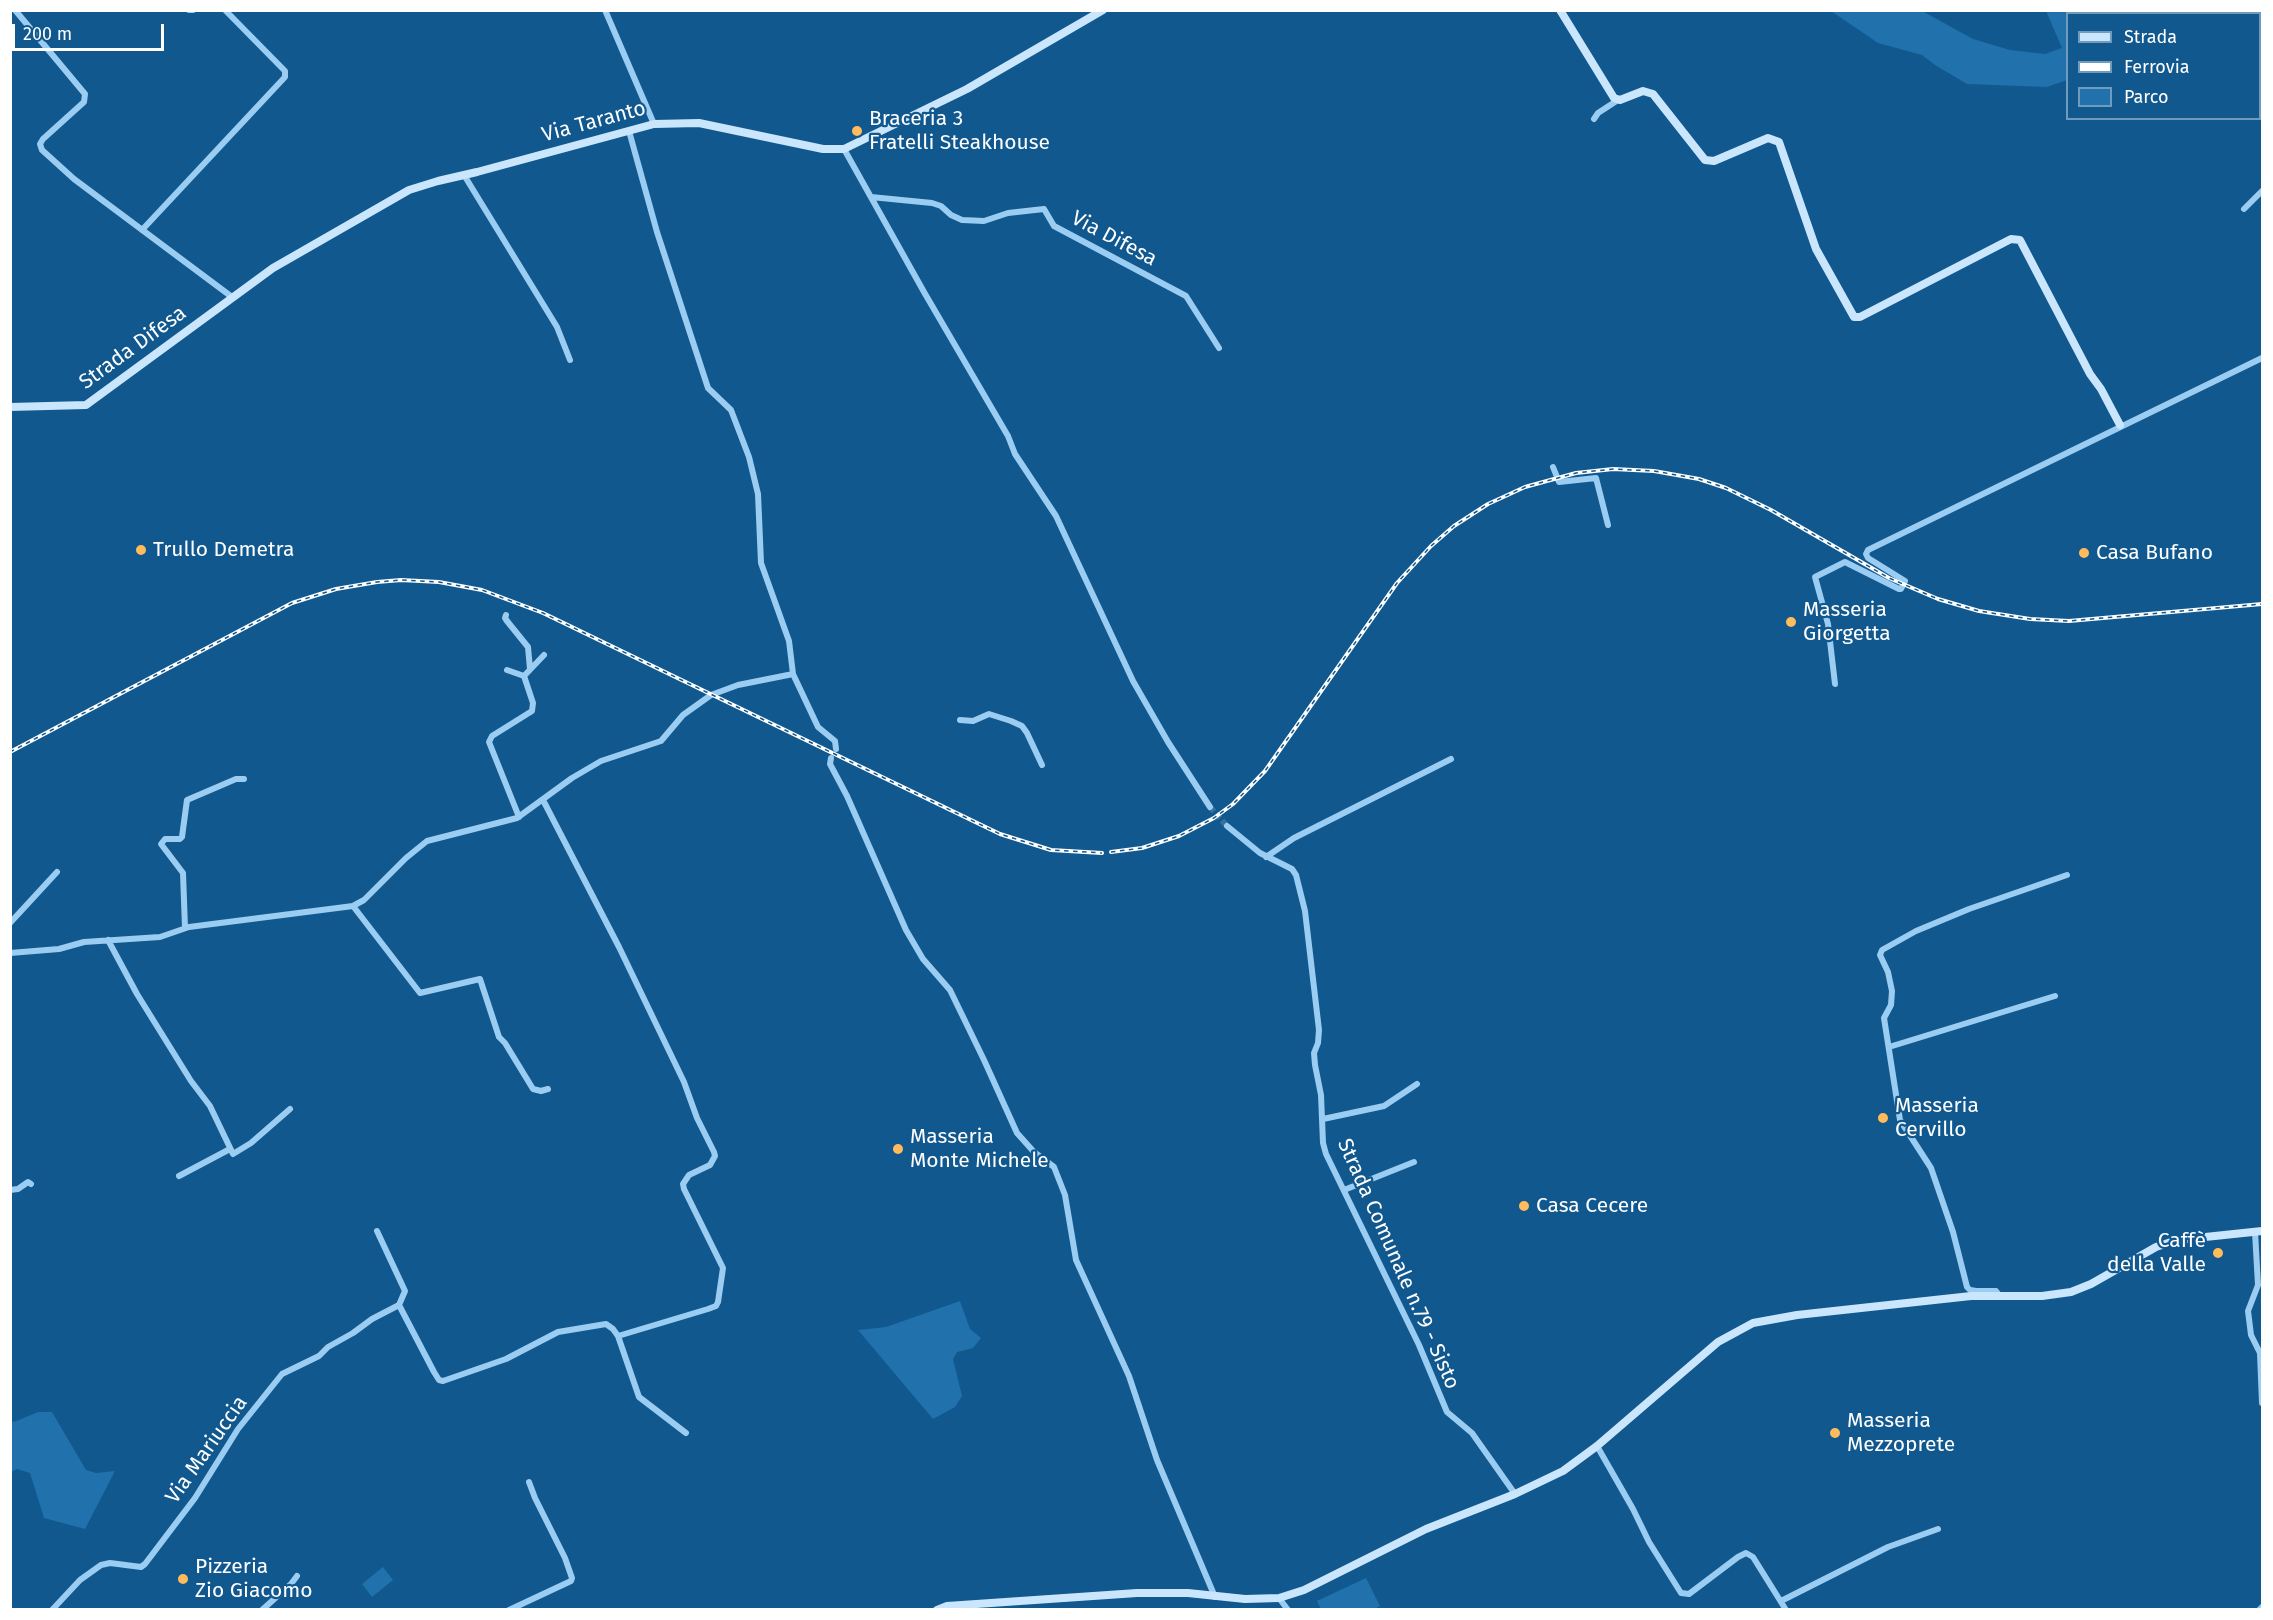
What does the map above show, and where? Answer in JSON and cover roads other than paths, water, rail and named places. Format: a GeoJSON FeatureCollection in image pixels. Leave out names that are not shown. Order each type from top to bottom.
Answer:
{"type":"FeatureCollection","features":[{"type":"Feature","properties":{"kind":"street"},"geometry":{"type":"LineString","coordinates":[[15,10],[85,94],[84,102],[43,138],[40,147],[74,179],[232,297]]}},
{"type":"Feature","properties":{"kind":"street"},"geometry":{"type":"LineString","coordinates":[[142,230],[285,77],[285,70],[225,10]]}},
{"type":"Feature","properties":{"kind":"street"},"geometry":{"type":"LineString","coordinates":[[605,10],[654,124]]}},
{"type":"Feature","properties":{"kind":"street"},"geometry":{"type":"LineString","coordinates":[[1560,10],[1606,86],[1618,100]]}},
{"type":"Feature","properties":{"kind":"street"},"geometry":{"type":"LineString","coordinates":[[1102,11],[980,81],[844,149],[1008,436],[1024,470],[1056,516],[1134,681],[1168,742],[1210,807]]}},
{"type":"Feature","properties":{"kind":"street"},"geometry":{"type":"LineString","coordinates":[[1594,119],[1598,113],[1618,100],[1649,91],[1701,156],[1710,162],[1768,138],[1779,142],[1816,249],[1854,317],[1860,317],[2011,239],[2020,240],[2120,426]]}},
{"type":"Feature","properties":{"kind":"street","name":"Via Taranto"},"geometry":{"type":"LineString","coordinates":[[232,297],[273,268],[409,190],[438,180],[654,124],[699,123],[823,149],[844,149]]}},
{"type":"Feature","properties":{"kind":"street"},"geometry":{"type":"LineString","coordinates":[[630,131],[657,230],[708,388],[731,411],[748,457],[758,494],[761,563],[789,640],[793,674],[818,728],[835,741],[836,749]]}},
{"type":"Feature","properties":{"kind":"street"},"geometry":{"type":"LineString","coordinates":[[464,175],[557,327],[570,360]]}},
{"type":"Feature","properties":{"kind":"street"},"geometry":{"type":"LineString","coordinates":[[2244,209],[2262,191]]}},
{"type":"Feature","properties":{"kind":"street","name":"Via Difesa"},"geometry":{"type":"LineString","coordinates":[[871,197],[932,202],[962,220],[984,221],[1008,213],[1044,208],[1054,226],[1186,296],[1219,348]]}},
{"type":"Feature","properties":{"kind":"street","name":"Strada Difesa"},"geometry":{"type":"LineString","coordinates":[[10,407],[86,405],[232,297]]}},
{"type":"Feature","properties":{"kind":"street"},"geometry":{"type":"LineString","coordinates":[[1835,684],[1828,624],[1815,577],[1845,562],[1899,590],[1905,581],[1868,558],[1866,554],[1868,550],[2262,358]]}},
{"type":"Feature","properties":{"kind":"street"},"geometry":{"type":"LineString","coordinates":[[1553,467],[1559,482],[1596,478],[1608,525]]}},
{"type":"Feature","properties":{"kind":"street"},"geometry":{"type":"LineString","coordinates":[[506,615],[507,621],[528,647],[530,669]]}},
{"type":"Feature","properties":{"kind":"street"},"geometry":{"type":"LineString","coordinates":[[524,676],[544,655]]}},
{"type":"Feature","properties":{"kind":"street"},"geometry":{"type":"LineString","coordinates":[[507,670],[524,676]]}},
{"type":"Feature","properties":{"kind":"street"},"geometry":{"type":"LineString","coordinates":[[10,945],[14,952],[59,949],[84,942],[160,937],[184,928],[353,906],[364,900],[406,858],[428,841],[519,817],[572,778],[601,761],[661,741],[683,715],[711,695],[738,685],[793,674]]}},
{"type":"Feature","properties":{"kind":"street"},"geometry":{"type":"LineString","coordinates":[[519,817],[489,742],[492,736],[532,711],[533,703],[524,676]]}},
{"type":"Feature","properties":{"kind":"street"},"geometry":{"type":"LineString","coordinates":[[960,720],[973,721],[989,714],[1022,726],[1042,765]]}},
{"type":"Feature","properties":{"kind":"street"},"geometry":{"type":"LineString","coordinates":[[831,758],[830,764],[847,796],[906,930],[923,959],[950,990],[1017,1133],[1034,1152],[1054,1167],[1065,1195],[1076,1260],[1130,1376],[1157,1460],[1215,1597]]}},
{"type":"Feature","properties":{"kind":"street"},"geometry":{"type":"LineString","coordinates":[[1266,857],[1294,838],[1451,759]]}},
{"type":"Feature","properties":{"kind":"street"},"geometry":{"type":"LineString","coordinates":[[184,928],[183,873],[161,844],[165,838],[180,839],[182,837],[188,800],[236,779],[244,779]]}},
{"type":"Feature","properties":{"kind":"street"},"geometry":{"type":"LineString","coordinates":[[543,800],[619,947],[684,1082],[697,1118],[715,1156],[710,1165],[689,1176],[683,1184],[723,1268],[716,1306],[618,1336]]}},
{"type":"Feature","properties":{"kind":"street","name":"Strada Comunale n.79 - Sisto"},"geometry":{"type":"LineString","coordinates":[[1227,826],[1266,857],[1292,869],[1296,875],[1301,894],[1319,1030],[1314,1053],[1321,1095],[1323,1143],[1326,1154],[1419,1346],[1447,1412],[1472,1433],[1515,1494]]}},
{"type":"Feature","properties":{"kind":"street"},"geometry":{"type":"LineString","coordinates":[[10,923],[57,872]]}},
{"type":"Feature","properties":{"kind":"street"},"geometry":{"type":"LineString","coordinates":[[1999,1294],[1996,1291],[1970,1290],[1967,1287],[1953,1232],[1931,1168],[1900,1120],[1884,1018],[1891,1005],[1892,991],[1888,972],[1880,955],[1882,950],[1916,931],[1969,909],[2067,874]]}},
{"type":"Feature","properties":{"kind":"street"},"geometry":{"type":"LineString","coordinates":[[353,906],[420,993],[480,979],[499,1037],[533,1089],[537,1091],[548,1089]]}},
{"type":"Feature","properties":{"kind":"street"},"geometry":{"type":"LineString","coordinates":[[108,940],[137,994],[191,1081],[210,1106],[233,1154],[251,1143],[291,1108]]}},
{"type":"Feature","properties":{"kind":"street"},"geometry":{"type":"LineString","coordinates":[[1889,1047],[2055,996]]}},
{"type":"Feature","properties":{"kind":"street"},"geometry":{"type":"LineString","coordinates":[[1323,1119],[1384,1106],[1417,1084]]}},
{"type":"Feature","properties":{"kind":"street"},"geometry":{"type":"LineString","coordinates":[[179,1176],[230,1149]]}},
{"type":"Feature","properties":{"kind":"street"},"geometry":{"type":"LineString","coordinates":[[1344,1190],[1414,1162]]}},
{"type":"Feature","properties":{"kind":"street"},"geometry":{"type":"LineString","coordinates":[[10,1190],[18,1189],[28,1182],[31,1184]]}},
{"type":"Feature","properties":{"kind":"street"},"geometry":{"type":"LineString","coordinates":[[377,1231],[405,1291],[399,1305],[439,1380],[444,1381],[506,1359],[558,1332],[606,1324],[614,1329],[618,1336],[639,1397],[686,1433]]}},
{"type":"Feature","properties":{"kind":"street"},"geometry":{"type":"LineString","coordinates":[[937,1610],[947,1606],[1137,1593],[1188,1593],[1265,1600],[1279,1598],[1304,1590],[1426,1529],[1515,1494],[1563,1471],[1597,1446],[1718,1342],[1754,1323],[1808,1314],[1999,1294],[2042,1296],[2071,1292],[2091,1284],[2156,1247],[2177,1240],[2259,1232],[2258,1285],[2248,1311],[2251,1335],[2260,1353],[2262,1403]]}},
{"type":"Feature","properties":{"kind":"street","name":"Via Mariuccia"},"geometry":{"type":"LineString","coordinates":[[52,1610],[80,1580],[101,1565],[110,1563],[141,1567],[145,1564],[195,1498],[222,1451],[282,1374],[319,1356],[328,1347],[399,1305]]}},
{"type":"Feature","properties":{"kind":"street"},"geometry":{"type":"LineString","coordinates":[[1597,1446],[1649,1542],[1681,1593],[1689,1594],[1746,1553],[1753,1557],[1786,1610]]}},
{"type":"Feature","properties":{"kind":"street"},"geometry":{"type":"LineString","coordinates":[[509,1610],[571,1581],[572,1578],[529,1482]]}},
{"type":"Feature","properties":{"kind":"street"},"geometry":{"type":"LineString","coordinates":[[1781,1601],[1888,1547],[1938,1529]]}},
{"type":"Feature","properties":{"kind":"street"},"geometry":{"type":"LineString","coordinates":[[262,1610],[297,1576]]}},
{"type":"Feature","properties":{"kind":"street"},"geometry":{"type":"LineString","coordinates":[[1279,1598],[1288,1610]]}},
{"type":"Feature","properties":{"kind":"street"},"geometry":{"type":"LineString","coordinates":[[2259,1610],[2262,1607]]}},
{"type":"Feature","properties":{"kind":"tunnel"},"geometry":{"type":"LineString","coordinates":[[1210,807],[1227,826]]}},
{"type":"Feature","properties":{"kind":"railway"},"geometry":{"type":"LineString","coordinates":[[1111,852],[1142,848],[1179,836],[1214,818],[1233,804],[1265,771],[1397,583],[1431,546],[1454,526],[1488,504],[1525,487],[1576,473],[1613,469],[1654,471],[1699,479],[1726,488],[1771,510],[1889,578],[1938,599],[1979,611],[2030,619],[2069,621],[2262,604]]}},
{"type":"Feature","properties":{"kind":"railway"},"geometry":{"type":"LineString","coordinates":[[10,752],[292,603],[336,589],[377,582],[401,580],[439,582],[482,590],[543,613],[1000,834],[1051,850],[1102,853]]}},
{"type":"Feature","properties":{"kind":"place","name":"Braceria 3 Fratelli Steakhouse"},"geometry":{"type":"Point","coordinates":[857,131]}},
{"type":"Feature","properties":{"kind":"place","name":"Trullo Demetra"},"geometry":{"type":"Point","coordinates":[141,550]}},
{"type":"Feature","properties":{"kind":"place","name":"Casa Bufano"},"geometry":{"type":"Point","coordinates":[2084,553]}},
{"type":"Feature","properties":{"kind":"place","name":"Masseria Giorgetta"},"geometry":{"type":"Point","coordinates":[1791,622]}},
{"type":"Feature","properties":{"kind":"place","name":"Masseria Cervillo"},"geometry":{"type":"Point","coordinates":[1883,1118]}},
{"type":"Feature","properties":{"kind":"place","name":"Masseria Monte Michele"},"geometry":{"type":"Point","coordinates":[898,1149]}},
{"type":"Feature","properties":{"kind":"place","name":"Casa Cecere"},"geometry":{"type":"Point","coordinates":[1524,1206]}},
{"type":"Feature","properties":{"kind":"place","name":"Caffè della Valle"},"geometry":{"type":"Point","coordinates":[2218,1253]}},
{"type":"Feature","properties":{"kind":"place","name":"Masseria Mezzoprete"},"geometry":{"type":"Point","coordinates":[1835,1433]}},
{"type":"Feature","properties":{"kind":"place","name":"Pizzeria Zio Giacomo"},"geometry":{"type":"Point","coordinates":[183,1579]}}]}
